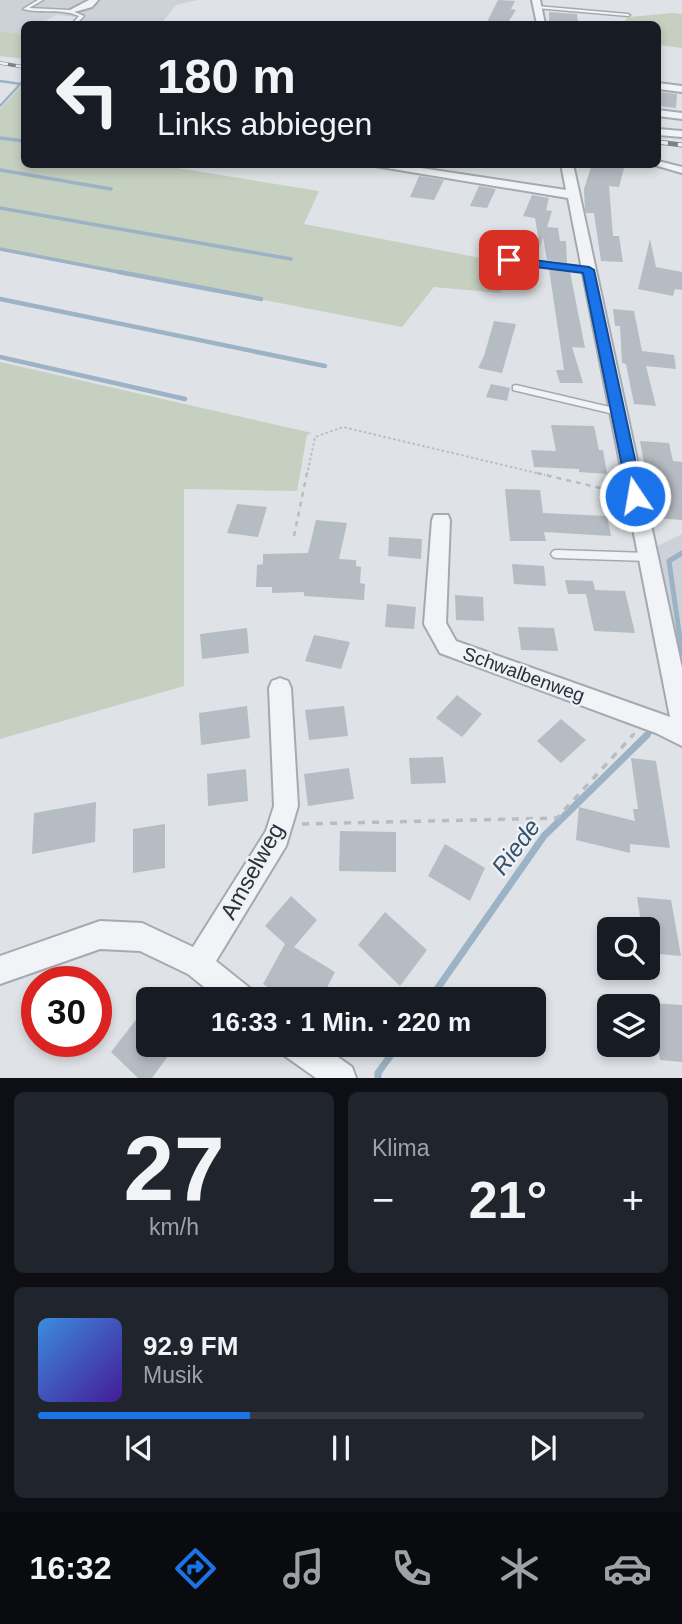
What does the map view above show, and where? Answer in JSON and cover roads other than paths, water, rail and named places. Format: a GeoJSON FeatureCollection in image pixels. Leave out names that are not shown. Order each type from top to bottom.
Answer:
{"type":"FeatureCollection","features":[{"type":"Feature","properties":{"kind":"street"},"geometry":{"type":"LineString","coordinates":[[74,10],[89,5],[94,0]]}},
{"type":"Feature","properties":{"kind":"street"},"geometry":{"type":"LineString","coordinates":[[661,86],[682,89]]}},
{"type":"Feature","properties":{"kind":"street"},"geometry":{"type":"LineString","coordinates":[[661,113],[682,116]]}},
{"type":"Feature","properties":{"kind":"street"},"geometry":{"type":"LineString","coordinates":[[661,132],[682,134]]}},
{"type":"Feature","properties":{"kind":"street"},"geometry":{"type":"LineString","coordinates":[[661,165],[682,170]]}},
{"type":"Feature","properties":{"kind":"street"},"geometry":{"type":"LineString","coordinates":[[394,168],[573,195]]}},
{"type":"Feature","properties":{"kind":"street"},"geometry":{"type":"LineString","coordinates":[[568,168],[682,721]]}},
{"type":"Feature","properties":{"kind":"street","name":"Schwalbenweg"},"geometry":{"type":"LineString","coordinates":[[441,520],[435,624],[448,647],[649,719],[682,735]]}},
{"type":"Feature","properties":{"kind":"street","name":"Amselweg"},"geometry":{"type":"LineString","coordinates":[[198,964],[277,837],[281,825],[286,806],[280,688]]}},
{"type":"Feature","properties":{"kind":"street"},"geometry":{"type":"LineString","coordinates":[[0,970],[100,935],[142,937],[198,964],[226,987]]}},
{"type":"Feature","properties":{"kind":"street"},"geometry":{"type":"LineString","coordinates":[[312,1057],[341,1078]]}},
{"type":"Feature","properties":{"kind":"lane"},"geometry":{"type":"LineString","coordinates":[[41,0],[25,9],[46,12],[74,10],[82,16],[77,21]]}},
{"type":"Feature","properties":{"kind":"lane"},"geometry":{"type":"LineString","coordinates":[[537,4],[628,15]]}},
{"type":"Feature","properties":{"kind":"lane"},"geometry":{"type":"LineString","coordinates":[[509,244],[509,260],[589,270]]}},
{"type":"Feature","properties":{"kind":"lane"},"geometry":{"type":"LineString","coordinates":[[516,388],[618,412]]}},
{"type":"Feature","properties":{"kind":"lane"},"geometry":{"type":"LineString","coordinates":[[556,554],[648,557]]}},
{"type":"Feature","properties":{"kind":"waterway"},"geometry":{"type":"LineString","coordinates":[[0,81],[20,84]]}},
{"type":"Feature","properties":{"kind":"waterway"},"geometry":{"type":"LineString","coordinates":[[0,106],[20,84]]}},
{"type":"Feature","properties":{"kind":"waterway"},"geometry":{"type":"LineString","coordinates":[[0,138],[21,141]]}},
{"type":"Feature","properties":{"kind":"waterway"},"geometry":{"type":"LineString","coordinates":[[0,170],[111,189]]}},
{"type":"Feature","properties":{"kind":"waterway"},"geometry":{"type":"LineString","coordinates":[[0,208],[291,259]]}},
{"type":"Feature","properties":{"kind":"waterway"},"geometry":{"type":"LineString","coordinates":[[0,249],[129,274]]}},
{"type":"Feature","properties":{"kind":"waterway"},"geometry":{"type":"LineString","coordinates":[[119,272],[261,299]]}},
{"type":"Feature","properties":{"kind":"waterway"},"geometry":{"type":"LineString","coordinates":[[0,299],[325,366]]}},
{"type":"Feature","properties":{"kind":"waterway"},"geometry":{"type":"LineString","coordinates":[[0,357],[185,399]]}},
{"type":"Feature","properties":{"kind":"waterway","name":"Riede"},"geometry":{"type":"LineString","coordinates":[[682,553],[669,561],[682,653]]}},
{"type":"Feature","properties":{"kind":"waterway","name":"Riede"},"geometry":{"type":"LineString","coordinates":[[438,987],[544,836],[647,735]]}},
{"type":"Feature","properties":{"kind":"waterway","name":"Riede"},"geometry":{"type":"LineString","coordinates":[[378,1078],[378,1073],[389,1057]]}},
{"type":"Feature","properties":{"kind":"railway"},"geometry":{"type":"LineString","coordinates":[[0,63],[21,66]]}},
{"type":"Feature","properties":{"kind":"railway"},"geometry":{"type":"LineString","coordinates":[[661,142],[682,145]]}}]}
